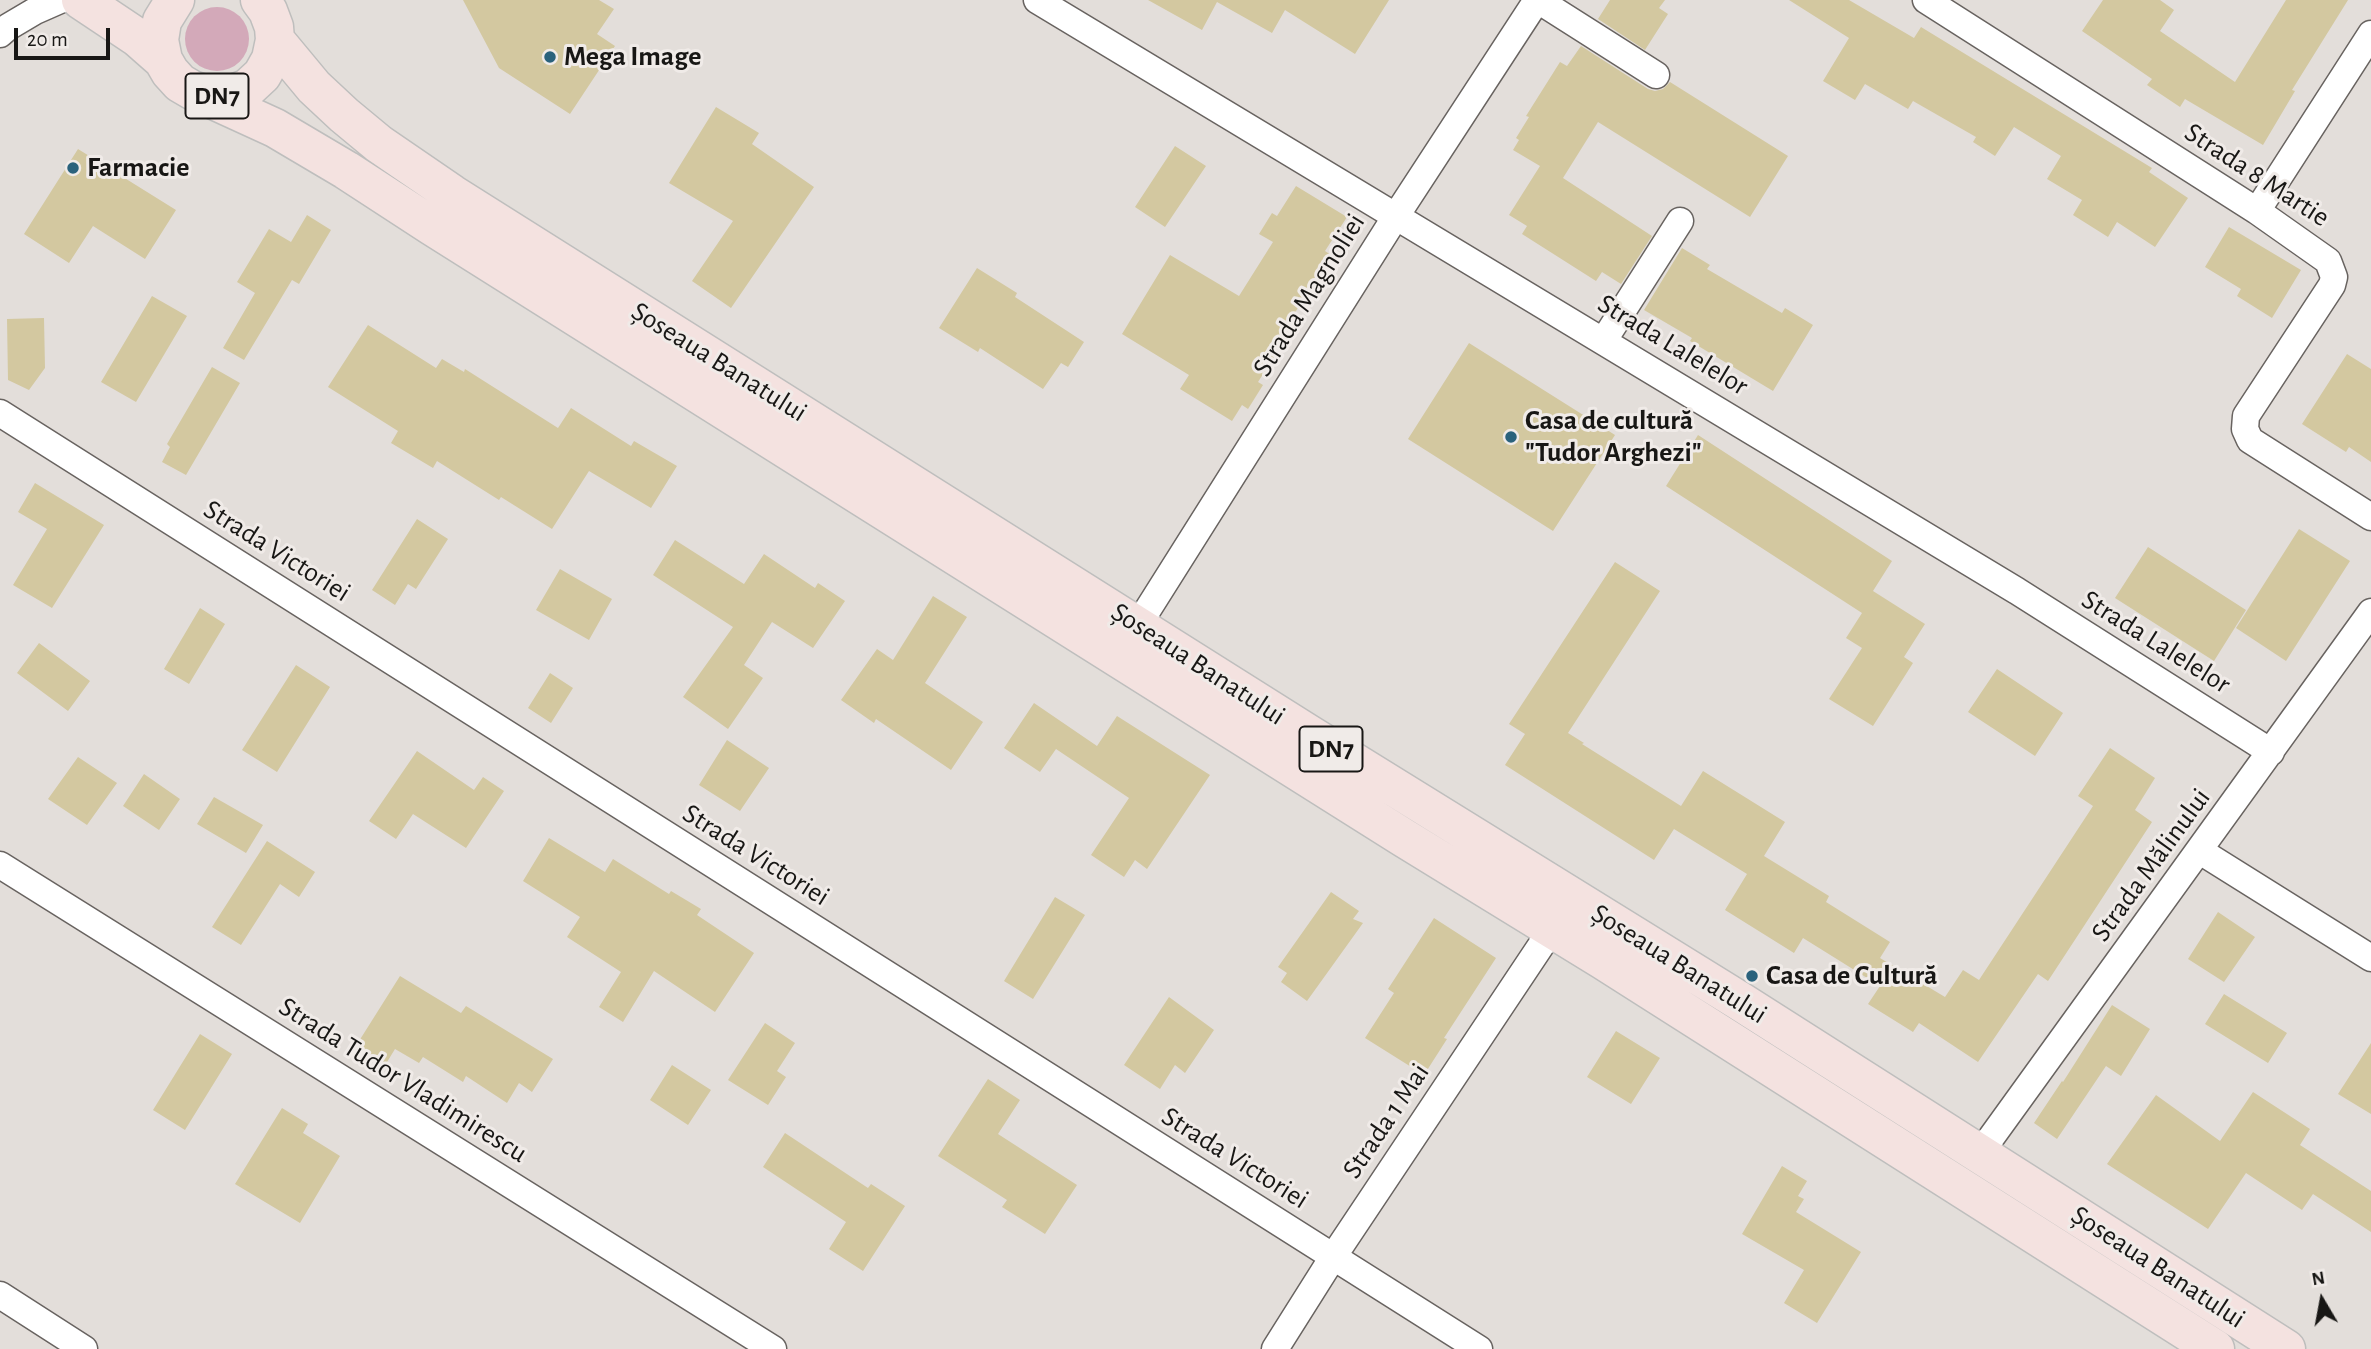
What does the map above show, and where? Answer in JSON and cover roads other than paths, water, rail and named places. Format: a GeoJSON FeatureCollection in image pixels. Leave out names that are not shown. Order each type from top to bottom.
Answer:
{"type":"FeatureCollection","features":[{"type":"Feature","properties":{"kind":"main road","name":"DN7"},"geometry":{"type":"LineString","coordinates":[[81,0],[138,38],[163,60],[180,83],[210,96],[230,95],[248,88],[267,67],[275,40],[274,27],[260,0]]}},
{"type":"Feature","properties":{"kind":"main road","name":"DN7"},"geometry":{"type":"LineString","coordinates":[[163,60],[159,40],[162,21],[175,0]]}},
{"type":"Feature","properties":{"kind":"main road","name":"Șoseaua Banatului"},"geometry":{"type":"LineString","coordinates":[[275,40],[314,87],[344,115],[379,144],[452,194],[1307,733],[1738,1000],[2286,1349]]}},
{"type":"Feature","properties":{"kind":"main road","name":"Șoseaua Banatului"},"geometry":{"type":"LineString","coordinates":[[192,90],[275,128],[346,170],[2214,1349]]}},
{"type":"Feature","properties":{"kind":"street"},"geometry":{"type":"LineString","coordinates":[[0,34],[35,11],[60,0]]}},
{"type":"Feature","properties":{"kind":"street","name":"Strada Lalelelor"},"geometry":{"type":"LineString","coordinates":[[1037,0],[2017,591],[2271,752]]}},
{"type":"Feature","properties":{"kind":"street"},"geometry":{"type":"LineString","coordinates":[[1537,0],[1656,75]]}},
{"type":"Feature","properties":{"kind":"street","name":"Strada Magnoliei"},"geometry":{"type":"LineString","coordinates":[[1138,625],[1396,216],[1537,0]]}},
{"type":"Feature","properties":{"kind":"street","name":"Strada 8 Martie"},"geometry":{"type":"LineString","coordinates":[[1926,0],[2257,211],[2329,261],[2334,277],[2332,285],[2246,416],[2245,429],[2250,440],[2371,517]]}},
{"type":"Feature","properties":{"kind":"street"},"geometry":{"type":"LineString","coordinates":[[2257,211],[2371,34]]}},
{"type":"Feature","properties":{"kind":"street"},"geometry":{"type":"LineString","coordinates":[[1604,340],[1680,221]]}},
{"type":"Feature","properties":{"kind":"street","name":"Strada Victoriei"},"geometry":{"type":"LineString","coordinates":[[0,413],[1479,1349]]}},
{"type":"Feature","properties":{"kind":"street","name":"Strada Mălinului"},"geometry":{"type":"LineString","coordinates":[[1980,1153],[2371,612]]}},
{"type":"Feature","properties":{"kind":"street"},"geometry":{"type":"LineString","coordinates":[[2200,850],[2371,958]]}},
{"type":"Feature","properties":{"kind":"street","name":"Strada Tudor Vladimirescu"},"geometry":{"type":"LineString","coordinates":[[0,865],[773,1349]]}},
{"type":"Feature","properties":{"kind":"street","name":"Strada 1 Mai"},"geometry":{"type":"LineString","coordinates":[[1275,1349],[1333,1257],[1552,929]]}},
{"type":"Feature","properties":{"kind":"street"},"geometry":{"type":"LineString","coordinates":[[0,1295],[84,1349]]}},
{"type":"Feature","properties":{"kind":"place","name":"Mega Image"},"geometry":{"type":"Point","coordinates":[550,57]}},
{"type":"Feature","properties":{"kind":"place","name":"Farmacie"},"geometry":{"type":"Point","coordinates":[73,168]}},
{"type":"Feature","properties":{"kind":"place","name":"Casa de cultură \"Tudor Arghezi\""},"geometry":{"type":"Point","coordinates":[1511,437]}},
{"type":"Feature","properties":{"kind":"place","name":"Casa de Cultură"},"geometry":{"type":"Point","coordinates":[1752,976]}}]}
